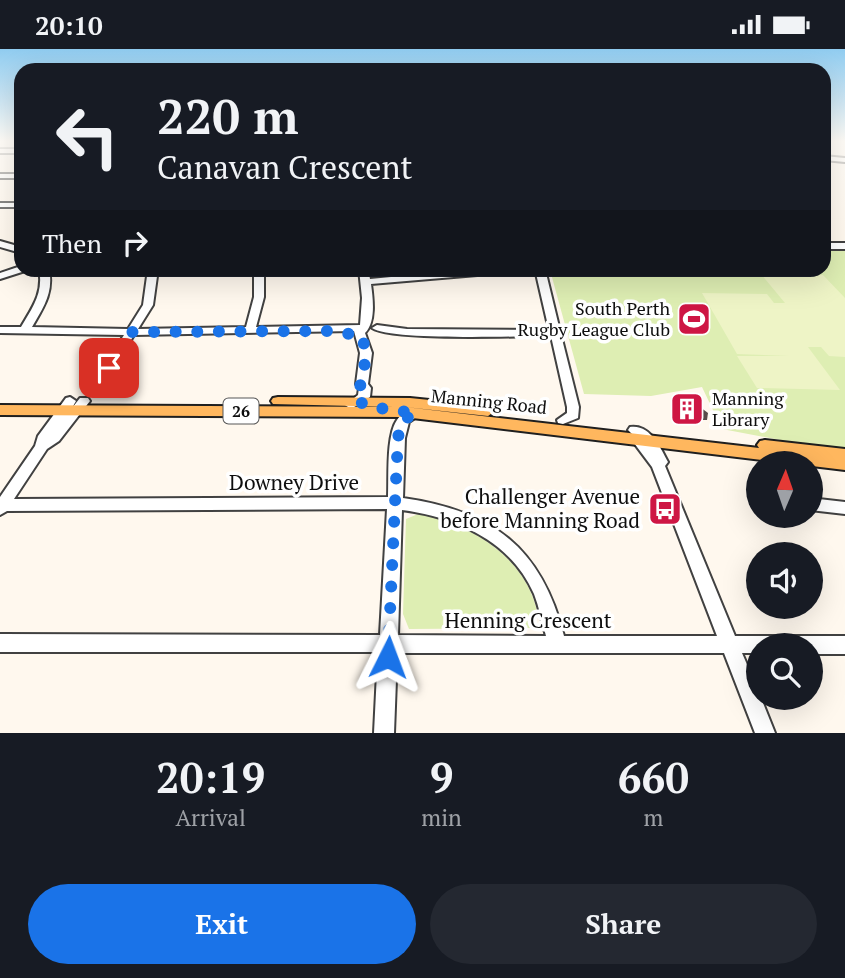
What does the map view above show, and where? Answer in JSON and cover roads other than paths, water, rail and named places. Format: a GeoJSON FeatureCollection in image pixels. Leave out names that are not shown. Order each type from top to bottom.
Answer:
{"type":"FeatureCollection","features":[{"type":"Feature","properties":{"kind":"main road","name":"Manning Road"},"geometry":{"type":"LineString","coordinates":[[0,401],[410,413],[641,437],[845,454]]}},
{"type":"Feature","properties":{"kind":"main road","name":"Manning Road"},"geometry":{"type":"LineString","coordinates":[[0,410],[74,405],[358,401],[454,406],[564,420],[641,437],[845,464]]}},
{"type":"Feature","properties":{"kind":"street"},"geometry":{"type":"LineString","coordinates":[[25,330],[45,296],[46,277]]}},
{"type":"Feature","properties":{"kind":"street"},"geometry":{"type":"LineString","coordinates":[[98,384],[148,305],[152,277]]}},
{"type":"Feature","properties":{"kind":"street"},"geometry":{"type":"LineString","coordinates":[[250,330],[259,297],[259,277]]}},
{"type":"Feature","properties":{"kind":"street"},"geometry":{"type":"LineString","coordinates":[[333,411],[364,397],[365,388],[362,384],[369,332],[365,277]]}},
{"type":"Feature","properties":{"kind":"street"},"geometry":{"type":"LineString","coordinates":[[367,282],[423,277]]}},
{"type":"Feature","properties":{"kind":"street"},"geometry":{"type":"LineString","coordinates":[[542,277],[573,407],[573,415],[564,420]]}},
{"type":"Feature","properties":{"kind":"street"},"geometry":{"type":"LineString","coordinates":[[0,330],[557,333]]}},
{"type":"Feature","properties":{"kind":"street"},"geometry":{"type":"LineString","coordinates":[[358,401],[366,406],[410,413]]}},
{"type":"Feature","properties":{"kind":"street"},"geometry":{"type":"LineString","coordinates":[[1,507],[41,446],[54,438],[74,405]]}},
{"type":"Feature","properties":{"kind":"street"},"geometry":{"type":"LineString","coordinates":[[384,733],[398,437],[403,420],[410,413]]}},
{"type":"Feature","properties":{"kind":"street"},"geometry":{"type":"LineString","coordinates":[[641,437],[661,462],[658,466],[765,733]]}},
{"type":"Feature","properties":{"kind":"street","name":"Downey Drive"},"geometry":{"type":"LineString","coordinates":[[1,507],[395,503],[462,517],[485,529],[510,548],[538,585],[557,644]]}},
{"type":"Feature","properties":{"kind":"street"},"geometry":{"type":"LineString","coordinates":[[823,505],[845,508]]}},
{"type":"Feature","properties":{"kind":"street","name":"Henning Crescent"},"geometry":{"type":"LineString","coordinates":[[0,643],[845,645]]}},
{"type":"Feature","properties":{"kind":"place","name":"South Perth Rugby League Club"},"geometry":{"type":"Point","coordinates":[694,319]}},
{"type":"Feature","properties":{"kind":"place","name":"Manning Library"},"geometry":{"type":"Point","coordinates":[687,409]}},
{"type":"Feature","properties":{"kind":"place","name":"Challenger Avenue before Manning Road"},"geometry":{"type":"Point","coordinates":[665,509]}}]}
